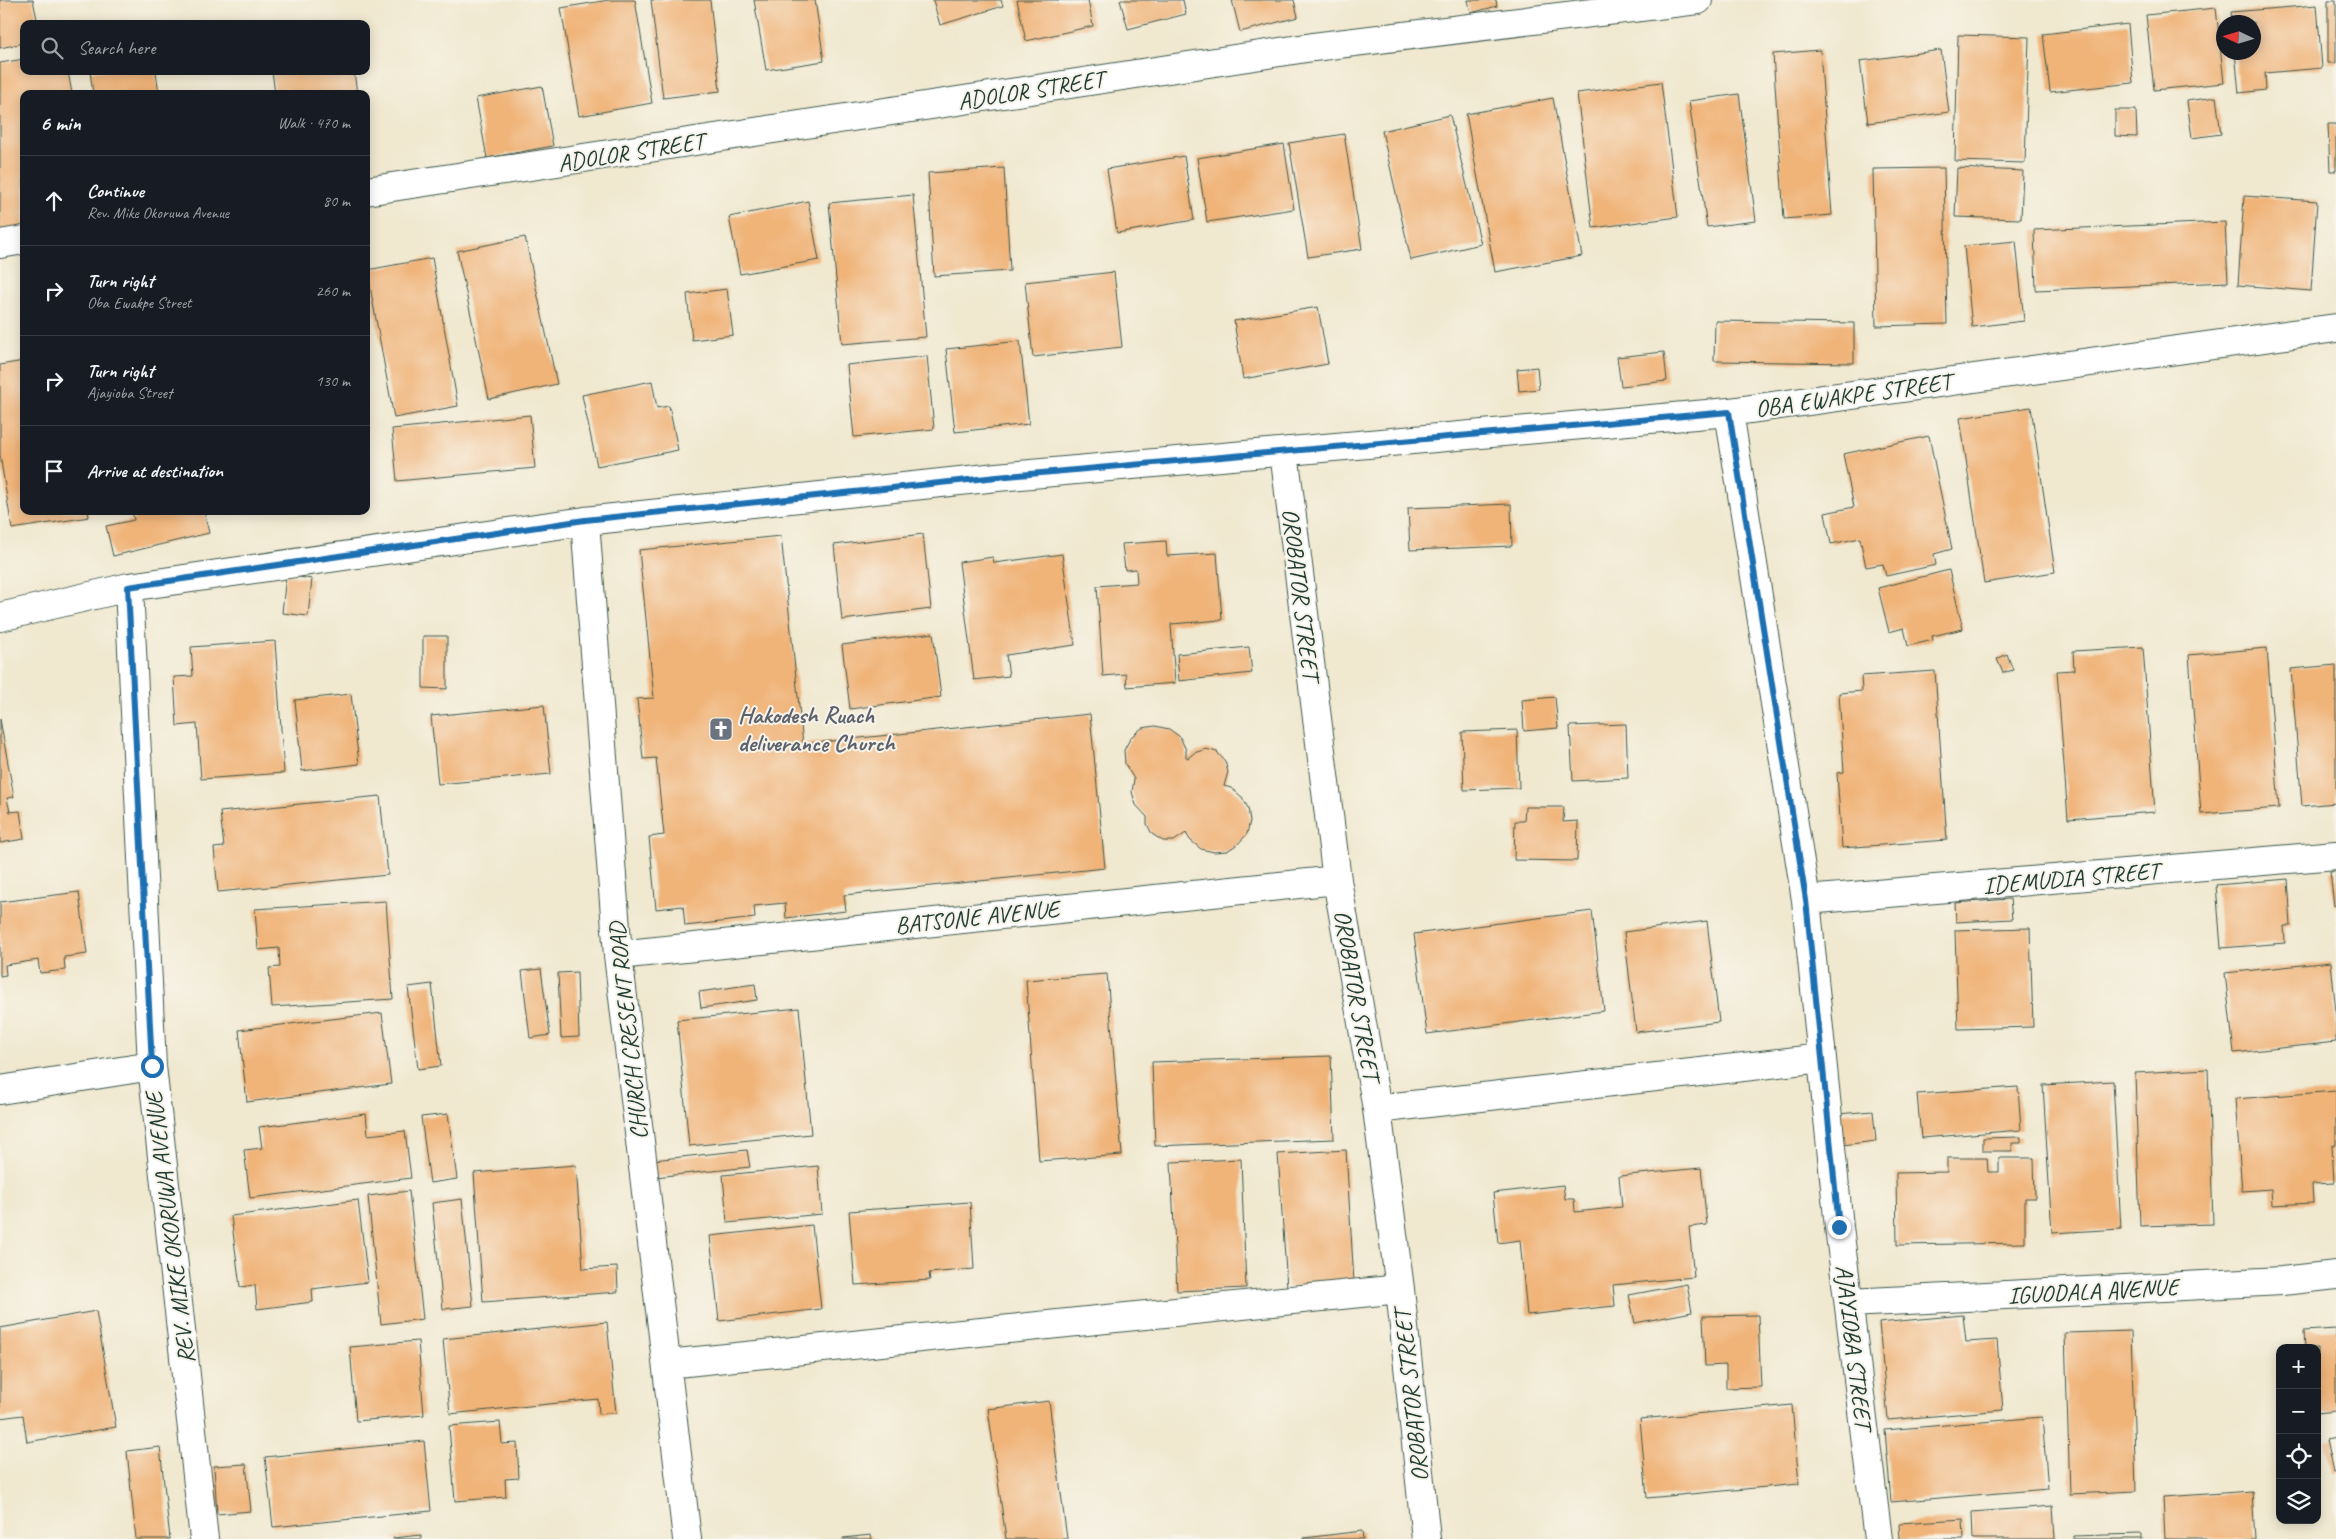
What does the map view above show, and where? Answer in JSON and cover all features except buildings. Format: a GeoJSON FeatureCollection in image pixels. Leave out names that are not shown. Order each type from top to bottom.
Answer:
{"type":"FeatureCollection","features":[{"type":"Feature","properties":{"kind":"street","name":"ADOLOR STREET"},"geometry":{"type":"LineString","coordinates":[[370,190],[1313,46],[1698,0]]}},
{"type":"Feature","properties":{"kind":"street"},"geometry":{"type":"LineString","coordinates":[[0,244],[20,241]]}},
{"type":"Feature","properties":{"kind":"street","name":"OBA EWAKPE STREET"},"geometry":{"type":"LineString","coordinates":[[0,617],[128,587],[585,520],[997,477],[1729,412],[2336,328]]}},
{"type":"Feature","properties":{"kind":"street","name":"AJAYIOBA STREET"},"geometry":{"type":"LineString","coordinates":[[1729,412],[1806,900],[1849,1303],[1878,1539]]}},
{"type":"Feature","properties":{"kind":"street","name":"OROBATOR STREET"},"geometry":{"type":"LineString","coordinates":[[1284,452],[1337,880],[1377,1109],[1400,1289],[1426,1539]]}},
{"type":"Feature","properties":{"kind":"street","name":"CHURCH CRESENT ROAD"},"geometry":{"type":"LineString","coordinates":[[585,520],[618,955],[687,1539]]}},
{"type":"Feature","properties":{"kind":"street","name":"REV. MIKE OKORUWA AVENUE"},"geometry":{"type":"LineString","coordinates":[[128,587],[152,1066],[204,1539]]}},
{"type":"Feature","properties":{"kind":"street","name":"IDEMUDIA STREET"},"geometry":{"type":"LineString","coordinates":[[1806,900],[2336,855]]}},
{"type":"Feature","properties":{"kind":"street","name":"BATSONE AVENUE"},"geometry":{"type":"LineString","coordinates":[[618,955],[1337,880]]}},
{"type":"Feature","properties":{"kind":"street"},"geometry":{"type":"LineString","coordinates":[[1377,1109],[1822,1058]]}},
{"type":"Feature","properties":{"kind":"street"},"geometry":{"type":"LineString","coordinates":[[0,1090],[152,1066]]}},
{"type":"Feature","properties":{"kind":"street","name":"IGUODALA AVENUE"},"geometry":{"type":"LineString","coordinates":[[1849,1303],[2282,1281],[2336,1274]]}},
{"type":"Feature","properties":{"kind":"street"},"geometry":{"type":"LineString","coordinates":[[667,1364],[1400,1289]]}},
{"type":"Feature","properties":{"kind":"place","name":"Hakodesh Ruach deliverance Church"},"geometry":{"type":"Point","coordinates":[721,729]}},
{"type":"Feature","properties":{"kind":"route"},"geometry":{"type":"LineString","coordinates":[[152,1066],[128,587],[585,520],[997,477],[1729,412],[1806,900],[1839,1227]]}}]}
